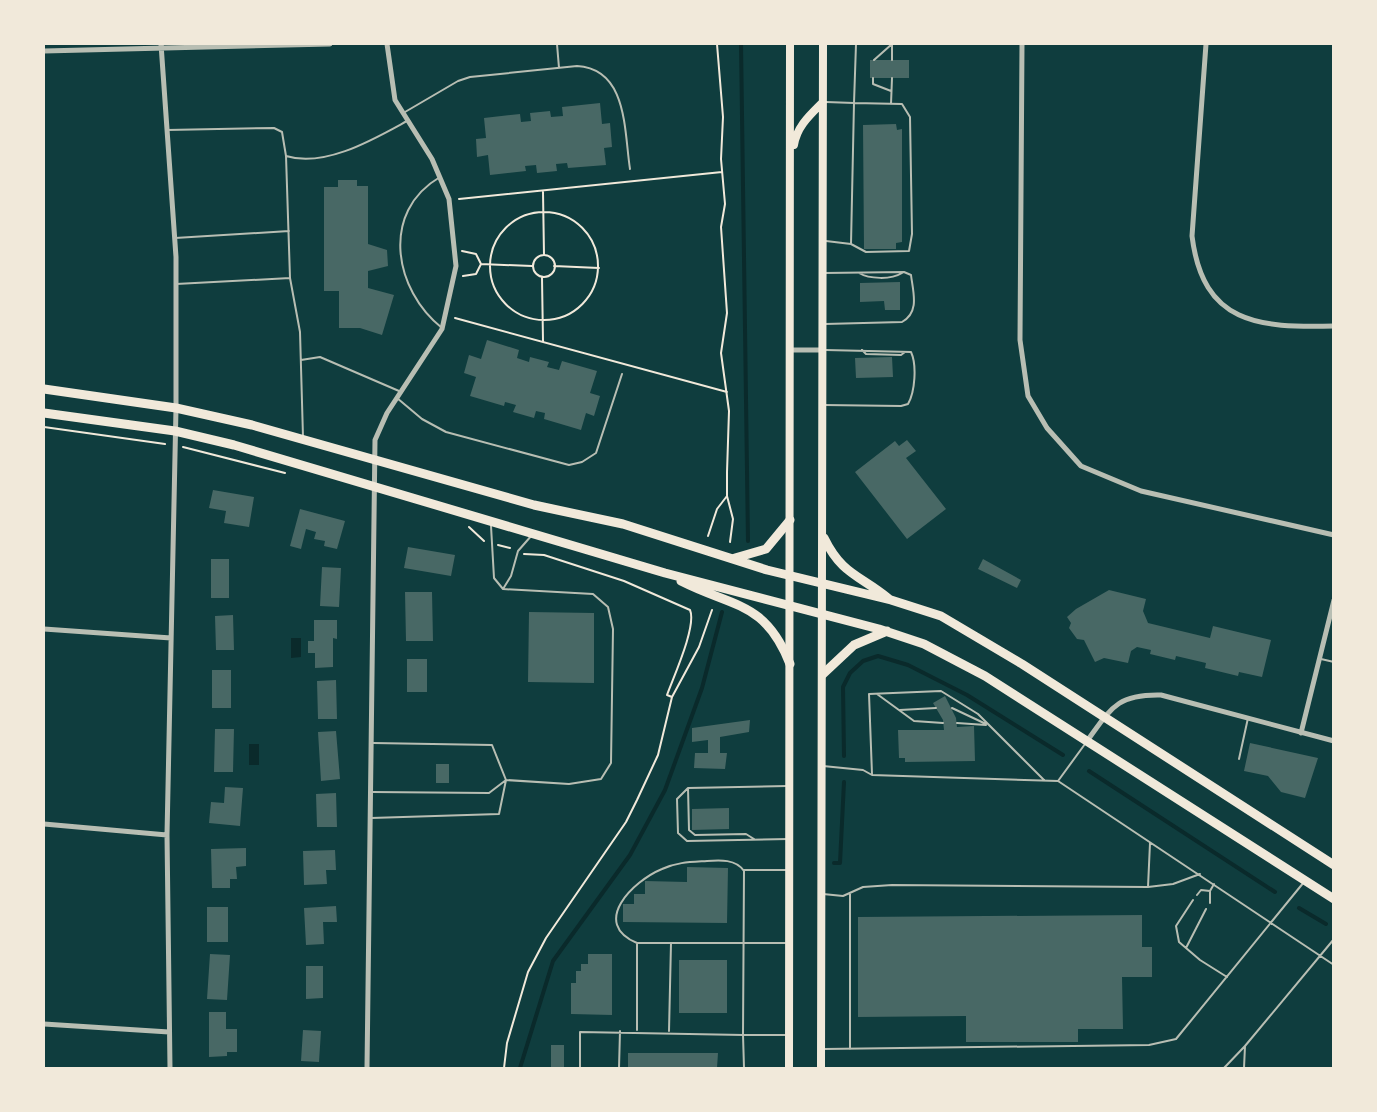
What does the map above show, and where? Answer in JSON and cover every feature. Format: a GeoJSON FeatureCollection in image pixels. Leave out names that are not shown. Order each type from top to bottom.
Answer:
{"type":"FeatureCollection","features":[{"type":"Feature","properties":{"kind":"highway"},"geometry":{"type":"LineString","coordinates":[[44,390],[176,408],[303,440],[534,505],[623,524],[790,577],[891,600],[959,625],[1334,865]]}},
{"type":"Feature","properties":{"kind":"highway"},"geometry":{"type":"LineString","coordinates":[[44,413],[175,431],[234,445],[373,484],[665,573],[924,644],[985,676],[1304,882],[1334,899]]}},
{"type":"Feature","properties":{"kind":"highway"},"geometry":{"type":"LineString","coordinates":[[733,559],[766,549],[790,520]]}},
{"type":"Feature","properties":{"kind":"highway"},"geometry":{"type":"LineString","coordinates":[[824,538],[834,559],[891,600]]}},
{"type":"Feature","properties":{"kind":"highway"},"geometry":{"type":"LineString","coordinates":[[665,573],[707,594],[749,609],[774,631],[790,664]]}},
{"type":"Feature","properties":{"kind":"highway"},"geometry":{"type":"LineString","coordinates":[[823,674],[854,645],[887,632]]}},
{"type":"Feature","properties":{"kind":"main road"},"geometry":{"type":"LineString","coordinates":[[789,1068],[792,350],[790,44]]}},
{"type":"Feature","properties":{"kind":"main road"},"geometry":{"type":"LineString","coordinates":[[821,1068],[825,350],[823,44]]}},
{"type":"Feature","properties":{"kind":"main road"},"geometry":{"type":"LineString","coordinates":[[790,172],[796,136],[805,121],[824,102]]}},
{"type":"Feature","properties":{"kind":"street"},"geometry":{"type":"LineString","coordinates":[[44,51],[161,46],[330,44]]}},
{"type":"Feature","properties":{"kind":"street"},"geometry":{"type":"LineString","coordinates":[[367,1068],[375,440],[397,398],[442,329],[455,275],[456,250],[449,199],[432,159],[407,121],[392,86],[387,44]]}},
{"type":"Feature","properties":{"kind":"street"},"geometry":{"type":"LineString","coordinates":[[1022,44],[1020,340],[1028,396],[1047,428],[1081,466],[1141,491],[1334,535]]}},
{"type":"Feature","properties":{"kind":"street"},"geometry":{"type":"LineString","coordinates":[[1206,44],[1192,236],[1195,264],[1214,296],[1238,316],[1284,328],[1334,326]]}},
{"type":"Feature","properties":{"kind":"street"},"geometry":{"type":"LineString","coordinates":[[161,46],[175,238],[176,284],[176,408],[167,835],[170,1068]]}},
{"type":"Feature","properties":{"kind":"street"},"geometry":{"type":"LineString","coordinates":[[792,350],[825,350]]}},
{"type":"Feature","properties":{"kind":"street"},"geometry":{"type":"LineString","coordinates":[[1301,733],[1334,600]]}},
{"type":"Feature","properties":{"kind":"street"},"geometry":{"type":"LineString","coordinates":[[44,629],[171,638]]}},
{"type":"Feature","properties":{"kind":"street"},"geometry":{"type":"LineString","coordinates":[[1086,742],[1121,700],[1144,695],[1161,695],[1334,741]]}},
{"type":"Feature","properties":{"kind":"street"},"geometry":{"type":"LineString","coordinates":[[44,824],[167,835]]}},
{"type":"Feature","properties":{"kind":"street"},"geometry":{"type":"LineString","coordinates":[[44,1024],[169,1032]]}},
{"type":"Feature","properties":{"kind":"lane"},"geometry":{"type":"LineString","coordinates":[[557,44],[559,68]]}},
{"type":"Feature","properties":{"kind":"lane"},"geometry":{"type":"LineString","coordinates":[[851,244],[856,44]]}},
{"type":"Feature","properties":{"kind":"lane"},"geometry":{"type":"LineString","coordinates":[[874,60],[892,44]]}},
{"type":"Feature","properties":{"kind":"lane"},"geometry":{"type":"LineString","coordinates":[[892,44],[892,60]]}},
{"type":"Feature","properties":{"kind":"lane"},"geometry":{"type":"LineString","coordinates":[[403,113],[463,79],[559,68],[590,68],[616,88],[630,169]]}},
{"type":"Feature","properties":{"kind":"lane"},"geometry":{"type":"LineString","coordinates":[[873,78],[873,84],[891,92]]}},
{"type":"Feature","properties":{"kind":"lane"},"geometry":{"type":"LineString","coordinates":[[891,78],[891,104]]}},
{"type":"Feature","properties":{"kind":"lane"},"geometry":{"type":"LineString","coordinates":[[824,102],[902,104],[910,117],[912,234],[909,251],[866,252],[851,244],[824,240]]}},
{"type":"Feature","properties":{"kind":"lane"},"geometry":{"type":"LineString","coordinates":[[286,156],[315,157],[352,149],[407,121]]}},
{"type":"Feature","properties":{"kind":"lane"},"geometry":{"type":"LineString","coordinates":[[167,130],[274,128],[282,132],[286,156],[290,279],[300,332],[303,440]]}},
{"type":"Feature","properties":{"kind":"lane"},"geometry":{"type":"LineString","coordinates":[[440,177],[425,186],[408,214],[401,234],[401,261],[406,285],[417,303],[442,329]]}},
{"type":"Feature","properties":{"kind":"lane"},"geometry":{"type":"LineString","coordinates":[[175,238],[289,231]]}},
{"type":"Feature","properties":{"kind":"lane"},"geometry":{"type":"LineString","coordinates":[[823,273],[904,272],[911,274],[915,305],[910,317],[893,324],[825,324]]}},
{"type":"Feature","properties":{"kind":"lane"},"geometry":{"type":"LineString","coordinates":[[176,284],[290,279]]}},
{"type":"Feature","properties":{"kind":"lane"},"geometry":{"type":"LineString","coordinates":[[824,405],[901,406],[908,404],[912,396],[914,358],[908,351],[825,350]]}},
{"type":"Feature","properties":{"kind":"lane"},"geometry":{"type":"LineString","coordinates":[[301,360],[320,357],[401,392]]}},
{"type":"Feature","properties":{"kind":"lane"},"geometry":{"type":"LineString","coordinates":[[397,398],[422,419],[446,432],[569,465],[582,462],[596,453],[622,374]]}},
{"type":"Feature","properties":{"kind":"lane"},"geometry":{"type":"LineString","coordinates":[[370,792],[489,793],[506,780],[569,784],[601,779],[611,763],[613,629],[608,607],[593,594],[503,589],[494,578],[491,520]]}},
{"type":"Feature","properties":{"kind":"lane"},"geometry":{"type":"LineString","coordinates":[[503,589],[511,576],[518,551],[534,533]]}},
{"type":"Feature","properties":{"kind":"lane"},"geometry":{"type":"LineString","coordinates":[[1321,659],[1334,662]]}},
{"type":"Feature","properties":{"kind":"lane"},"geometry":{"type":"LineString","coordinates":[[872,775],[869,694],[941,691],[978,714],[1044,780]]}},
{"type":"Feature","properties":{"kind":"lane"},"geometry":{"type":"LineString","coordinates":[[878,694],[914,722],[943,723]]}},
{"type":"Feature","properties":{"kind":"lane"},"geometry":{"type":"LineString","coordinates":[[898,710],[936,708]]}},
{"type":"Feature","properties":{"kind":"lane"},"geometry":{"type":"LineString","coordinates":[[951,708],[989,725]]}},
{"type":"Feature","properties":{"kind":"lane"},"geometry":{"type":"LineString","coordinates":[[1239,759],[1248,718]]}},
{"type":"Feature","properties":{"kind":"lane"},"geometry":{"type":"LineString","coordinates":[[957,723],[989,725]]}},
{"type":"Feature","properties":{"kind":"lane"},"geometry":{"type":"LineString","coordinates":[[1058,781],[1086,742]]}},
{"type":"Feature","properties":{"kind":"lane"},"geometry":{"type":"LineString","coordinates":[[369,818],[499,814],[506,780],[492,745],[370,743]]}},
{"type":"Feature","properties":{"kind":"lane"},"geometry":{"type":"LineString","coordinates":[[823,766],[863,770],[872,775],[1058,781],[1272,921],[1334,965]]}},
{"type":"Feature","properties":{"kind":"lane"},"geometry":{"type":"LineString","coordinates":[[790,786],[688,788],[678,799],[678,833],[687,841],[790,839]]}},
{"type":"Feature","properties":{"kind":"lane"},"geometry":{"type":"LineString","coordinates":[[688,788],[688,830],[695,835],[746,834],[756,840]]}},
{"type":"Feature","properties":{"kind":"lane"},"geometry":{"type":"LineString","coordinates":[[1148,887],[1150,841]]}},
{"type":"Feature","properties":{"kind":"lane"},"geometry":{"type":"LineString","coordinates":[[744,1068],[743,943],[744,871],[740,866],[732,861],[678,862],[641,880],[626,895],[616,913],[618,929],[625,938],[637,943],[743,943],[789,943]]}},
{"type":"Feature","properties":{"kind":"lane"},"geometry":{"type":"LineString","coordinates":[[744,871],[790,870]]}},
{"type":"Feature","properties":{"kind":"lane"},"geometry":{"type":"LineString","coordinates":[[823,894],[843,896],[863,887],[892,885],[1148,887],[1173,884],[1200,874]]}},
{"type":"Feature","properties":{"kind":"lane"},"geometry":{"type":"LineString","coordinates":[[821,1049],[1162,1043],[1176,1039],[1304,882]]}},
{"type":"Feature","properties":{"kind":"lane"},"geometry":{"type":"LineString","coordinates":[[1210,903],[1210,891],[1215,884]]}},
{"type":"Feature","properties":{"kind":"lane"},"geometry":{"type":"LineString","coordinates":[[1197,895],[1201,890],[1210,891]]}},
{"type":"Feature","properties":{"kind":"lane"},"geometry":{"type":"LineString","coordinates":[[850,893],[850,1049]]}},
{"type":"Feature","properties":{"kind":"lane"},"geometry":{"type":"LineString","coordinates":[[1193,900],[1176,926],[1179,942],[1200,960],[1227,977]]}},
{"type":"Feature","properties":{"kind":"lane"},"geometry":{"type":"LineString","coordinates":[[1186,948],[1206,909]]}},
{"type":"Feature","properties":{"kind":"lane"},"geometry":{"type":"LineString","coordinates":[[1224,1068],[1322,956],[1334,939]]}},
{"type":"Feature","properties":{"kind":"lane"},"geometry":{"type":"LineString","coordinates":[[637,943],[637,1031]]}},
{"type":"Feature","properties":{"kind":"lane"},"geometry":{"type":"LineString","coordinates":[[669,1032],[671,943]]}},
{"type":"Feature","properties":{"kind":"lane"},"geometry":{"type":"LineString","coordinates":[[619,1068],[620,1031]]}},
{"type":"Feature","properties":{"kind":"lane"},"geometry":{"type":"LineString","coordinates":[[580,1068],[580,1032],[637,1031],[789,1035]]}},
{"type":"Feature","properties":{"kind":"lane"},"geometry":{"type":"LineString","coordinates":[[1245,1046],[1245,1068]]}},
{"type":"Feature","properties":{"kind":"path"},"geometry":{"type":"LineString","coordinates":[[717,44],[723,117],[722,172],[725,204],[721,227],[727,313],[721,353],[730,434],[727,496],[733,519],[730,542]]}},
{"type":"Feature","properties":{"kind":"path"},"geometry":{"type":"LineString","coordinates":[[449,199],[722,172]]}},
{"type":"Feature","properties":{"kind":"path"},"geometry":{"type":"LineString","coordinates":[[543,191],[544,255]]}},
{"type":"Feature","properties":{"kind":"path"},"geometry":{"type":"LineString","coordinates":[[544,212],[569,217],[582,226],[592,238],[599,268],[596,285],[575,311],[559,318],[543,320],[526,317],[505,303],[492,281],[490,264],[492,249],[499,235],[510,224],[523,215],[544,212]]}},
{"type":"Feature","properties":{"kind":"path"},"geometry":{"type":"LineString","coordinates":[[455,275],[472,276],[479,271],[481,264],[479,257],[473,252],[456,250]]}},
{"type":"Feature","properties":{"kind":"path"},"geometry":{"type":"LineString","coordinates":[[544,255],[552,259],[554,266],[551,274],[542,277],[535,274],[532,266],[536,258],[544,255]]}},
{"type":"Feature","properties":{"kind":"path"},"geometry":{"type":"LineString","coordinates":[[481,264],[532,266]]}},
{"type":"Feature","properties":{"kind":"path"},"geometry":{"type":"LineString","coordinates":[[554,266],[599,268]]}},
{"type":"Feature","properties":{"kind":"path"},"geometry":{"type":"LineString","coordinates":[[542,277],[543,341]]}},
{"type":"Feature","properties":{"kind":"path"},"geometry":{"type":"LineString","coordinates":[[446,315],[727,393]]}},
{"type":"Feature","properties":{"kind":"path"},"geometry":{"type":"LineString","coordinates":[[44,427],[174,446],[288,474]]}},
{"type":"Feature","properties":{"kind":"path"},"geometry":{"type":"LineString","coordinates":[[708,536],[717,509],[727,496]]}},
{"type":"Feature","properties":{"kind":"path"},"geometry":{"type":"LineString","coordinates":[[466,525],[484,541],[527,556],[544,555],[624,581],[690,610],[692,615],[688,634],[667,695],[672,697]]}},
{"type":"Feature","properties":{"kind":"path"},"geometry":{"type":"LineString","coordinates":[[504,1068],[507,1043],[528,972],[546,938],[626,822],[658,755],[672,697],[699,647],[712,610]]}},
{"type":"Feature","properties":{"kind":"water"},"geometry":{"type":"Polygon","coordinates":[[[291,638],[301,638],[301,657],[291,658],[291,638]]]}},
{"type":"Feature","properties":{"kind":"water"},"geometry":{"type":"Polygon","coordinates":[[[249,744],[259,744],[259,765],[249,765],[249,744]]]}},
{"type":"Feature","properties":{"kind":"building"},"geometry":{"type":"Polygon","coordinates":[[[870,60],[909,60],[909,78],[870,78],[870,60]]]}},
{"type":"Feature","properties":{"kind":"building"},"geometry":{"type":"Polygon","coordinates":[[[600,103],[602,124],[610,123],[612,147],[604,148],[606,165],[568,168],[567,163],[556,164],[557,171],[537,173],[536,165],[525,166],[526,171],[490,175],[488,155],[477,157],[476,139],[486,138],[484,118],[520,114],[521,122],[531,121],[530,113],[550,111],[551,117],[563,116],[562,107],[600,103]]]}},
{"type":"Feature","properties":{"kind":"building"},"geometry":{"type":"Polygon","coordinates":[[[896,124],[897,130],[902,129],[902,242],[896,243],[896,249],[864,249],[863,125],[896,124]]]}},
{"type":"Feature","properties":{"kind":"building"},"geometry":{"type":"Polygon","coordinates":[[[338,180],[357,180],[357,186],[368,186],[368,244],[387,250],[388,266],[368,271],[368,288],[394,295],[382,335],[360,328],[339,328],[339,291],[324,291],[324,187],[338,187],[338,180]]]}},
{"type":"Feature","properties":{"kind":"building"},"geometry":{"type":"Polygon","coordinates":[[[900,282],[900,310],[885,310],[884,301],[860,302],[860,283],[900,282]]]}},
{"type":"Feature","properties":{"kind":"building"},"geometry":{"type":"Polygon","coordinates":[[[487,340],[519,350],[517,358],[529,362],[530,357],[549,362],[547,367],[559,370],[562,361],[597,371],[590,393],[600,396],[594,416],[586,413],[581,430],[544,419],[545,413],[536,411],[534,418],[513,412],[516,405],[505,402],[504,406],[470,396],[476,377],[464,373],[469,355],[481,359],[487,340]]]}},
{"type":"Feature","properties":{"kind":"building"},"geometry":{"type":"Polygon","coordinates":[[[892,357],[893,377],[856,378],[855,358],[892,357]]]}},
{"type":"Feature","properties":{"kind":"building"},"geometry":{"type":"Polygon","coordinates":[[[907,440],[916,451],[906,458],[946,509],[907,539],[855,472],[895,441],[899,446],[907,440]]]}},
{"type":"Feature","properties":{"kind":"building"},"geometry":{"type":"Polygon","coordinates":[[[213,490],[254,497],[249,527],[224,523],[226,511],[209,508],[213,490]]]}},
{"type":"Feature","properties":{"kind":"building"},"geometry":{"type":"Polygon","coordinates":[[[300,509],[345,521],[337,549],[324,546],[325,541],[314,539],[316,532],[306,529],[301,549],[290,546],[300,509]]]}},
{"type":"Feature","properties":{"kind":"building"},"geometry":{"type":"Polygon","coordinates":[[[408,547],[455,555],[451,576],[404,568],[408,547]]]}},
{"type":"Feature","properties":{"kind":"building"},"geometry":{"type":"Polygon","coordinates":[[[211,559],[229,559],[229,598],[211,598],[211,559]]]}},
{"type":"Feature","properties":{"kind":"building"},"geometry":{"type":"Polygon","coordinates":[[[983,559],[1021,580],[1017,588],[978,569],[983,559]]]}},
{"type":"Feature","properties":{"kind":"building"},"geometry":{"type":"Polygon","coordinates":[[[322,567],[341,568],[339,607],[320,606],[322,567]]]}},
{"type":"Feature","properties":{"kind":"building"},"geometry":{"type":"Polygon","coordinates":[[[1109,590],[1146,599],[1143,611],[1148,623],[1210,638],[1213,626],[1271,640],[1262,677],[1239,672],[1238,676],[1205,668],[1206,663],[1176,656],[1175,660],[1150,654],[1151,650],[1137,647],[1131,651],[1128,663],[1104,658],[1095,662],[1084,640],[1077,639],[1069,628],[1071,623],[1067,617],[1076,609],[1109,590]]]}},
{"type":"Feature","properties":{"kind":"building"},"geometry":{"type":"Polygon","coordinates":[[[405,592],[432,592],[433,641],[406,641],[405,592]]]}},
{"type":"Feature","properties":{"kind":"building"},"geometry":{"type":"Polygon","coordinates":[[[529,612],[594,613],[594,683],[528,682],[529,612]]]}},
{"type":"Feature","properties":{"kind":"building"},"geometry":{"type":"Polygon","coordinates":[[[233,615],[234,650],[216,650],[215,616],[233,615]]]}},
{"type":"Feature","properties":{"kind":"building"},"geometry":{"type":"Polygon","coordinates":[[[314,620],[337,620],[337,639],[333,638],[333,667],[315,668],[315,653],[308,653],[308,641],[314,641],[314,620]]]}},
{"type":"Feature","properties":{"kind":"building"},"geometry":{"type":"Polygon","coordinates":[[[407,659],[427,659],[427,692],[407,692],[407,659]]]}},
{"type":"Feature","properties":{"kind":"building"},"geometry":{"type":"Polygon","coordinates":[[[212,670],[231,670],[231,708],[212,708],[212,670]]]}},
{"type":"Feature","properties":{"kind":"building"},"geometry":{"type":"Polygon","coordinates":[[[336,680],[337,719],[318,719],[317,681],[336,680]]]}},
{"type":"Feature","properties":{"kind":"building"},"geometry":{"type":"Polygon","coordinates":[[[945,696],[956,718],[957,727],[974,726],[975,761],[905,762],[905,758],[899,758],[898,730],[944,730],[943,720],[933,703],[945,696]]]}},
{"type":"Feature","properties":{"kind":"building"},"geometry":{"type":"Polygon","coordinates":[[[750,720],[749,732],[720,737],[720,753],[727,753],[725,769],[694,768],[695,753],[708,753],[708,740],[692,742],[692,728],[750,720]]]}},
{"type":"Feature","properties":{"kind":"building"},"geometry":{"type":"Polygon","coordinates":[[[215,729],[234,729],[233,772],[214,772],[215,729]]]}},
{"type":"Feature","properties":{"kind":"building"},"geometry":{"type":"Polygon","coordinates":[[[336,731],[340,779],[321,781],[318,732],[336,731]]]}},
{"type":"Feature","properties":{"kind":"building"},"geometry":{"type":"Polygon","coordinates":[[[1250,743],[1318,758],[1305,798],[1281,792],[1268,776],[1244,771],[1250,743]]]}},
{"type":"Feature","properties":{"kind":"building"},"geometry":{"type":"Polygon","coordinates":[[[436,764],[449,764],[449,783],[436,783],[436,764]]]}},
{"type":"Feature","properties":{"kind":"building"},"geometry":{"type":"Polygon","coordinates":[[[225,787],[243,788],[240,826],[209,823],[211,802],[224,803],[225,787]]]}},
{"type":"Feature","properties":{"kind":"building"},"geometry":{"type":"Polygon","coordinates":[[[336,793],[337,827],[317,827],[316,794],[336,793]]]}},
{"type":"Feature","properties":{"kind":"building"},"geometry":{"type":"Polygon","coordinates":[[[729,808],[729,829],[692,830],[692,809],[729,808]]]}},
{"type":"Feature","properties":{"kind":"building"},"geometry":{"type":"Polygon","coordinates":[[[246,848],[246,866],[236,867],[237,879],[230,879],[230,888],[212,888],[211,849],[246,848]]]}},
{"type":"Feature","properties":{"kind":"building"},"geometry":{"type":"Polygon","coordinates":[[[335,850],[336,870],[326,870],[327,884],[304,885],[303,851],[335,850]]]}},
{"type":"Feature","properties":{"kind":"building"},"geometry":{"type":"Polygon","coordinates":[[[687,867],[728,868],[727,923],[623,922],[623,904],[634,904],[634,894],[645,894],[645,881],[687,882],[687,867]]]}},
{"type":"Feature","properties":{"kind":"building"},"geometry":{"type":"Polygon","coordinates":[[[336,906],[337,922],[323,922],[324,944],[306,945],[304,908],[336,906]]]}},
{"type":"Feature","properties":{"kind":"building"},"geometry":{"type":"Polygon","coordinates":[[[207,907],[228,907],[228,942],[207,942],[207,907]]]}},
{"type":"Feature","properties":{"kind":"building"},"geometry":{"type":"Polygon","coordinates":[[[1142,915],[1142,947],[1152,947],[1152,977],[1122,977],[1123,1029],[1078,1029],[1078,1042],[966,1042],[966,1016],[858,1017],[858,917],[1142,915]]]}},
{"type":"Feature","properties":{"kind":"building"},"geometry":{"type":"Polygon","coordinates":[[[210,954],[230,955],[227,1000],[207,999],[210,954]]]}},
{"type":"Feature","properties":{"kind":"building"},"geometry":{"type":"Polygon","coordinates":[[[588,954],[612,954],[612,1015],[571,1014],[571,983],[576,983],[576,971],[581,971],[581,964],[588,964],[588,954]]]}},
{"type":"Feature","properties":{"kind":"building"},"geometry":{"type":"Polygon","coordinates":[[[679,960],[727,960],[727,1013],[679,1013],[679,960]]]}},
{"type":"Feature","properties":{"kind":"building"},"geometry":{"type":"Polygon","coordinates":[[[306,966],[323,966],[323,998],[306,999],[306,966]]]}},
{"type":"Feature","properties":{"kind":"building"},"geometry":{"type":"Polygon","coordinates":[[[209,1012],[226,1012],[226,1029],[237,1029],[237,1052],[227,1052],[227,1056],[209,1057],[209,1012]]]}},
{"type":"Feature","properties":{"kind":"building"},"geometry":{"type":"Polygon","coordinates":[[[303,1030],[321,1031],[319,1062],[301,1061],[303,1030]]]}},
{"type":"Feature","properties":{"kind":"building"},"geometry":{"type":"Polygon","coordinates":[[[551,1045],[564,1045],[564,1068],[551,1068],[551,1045]]]}},
{"type":"Feature","properties":{"kind":"building"},"geometry":{"type":"Polygon","coordinates":[[[628,1053],[718,1053],[717,1068],[628,1068],[628,1053]]]}},
{"type":"Feature","properties":{"kind":"waterway"},"geometry":{"type":"LineString","coordinates":[[741,44],[748,541]]}},
{"type":"Feature","properties":{"kind":"waterway"},"geometry":{"type":"LineString","coordinates":[[520,1068],[553,961],[630,855],[665,790],[702,688],[722,612]]}},
{"type":"Feature","properties":{"kind":"waterway"},"geometry":{"type":"LineString","coordinates":[[844,756],[843,687],[850,673],[863,661],[878,656],[908,665],[967,695],[1063,755]]}},
{"type":"Feature","properties":{"kind":"waterway"},"geometry":{"type":"LineString","coordinates":[[1089,771],[1275,892]]}},
{"type":"Feature","properties":{"kind":"waterway"},"geometry":{"type":"LineString","coordinates":[[834,863],[840,863],[844,782]]}},
{"type":"Feature","properties":{"kind":"waterway"},"geometry":{"type":"LineString","coordinates":[[1299,908],[1326,924]]}}]}
